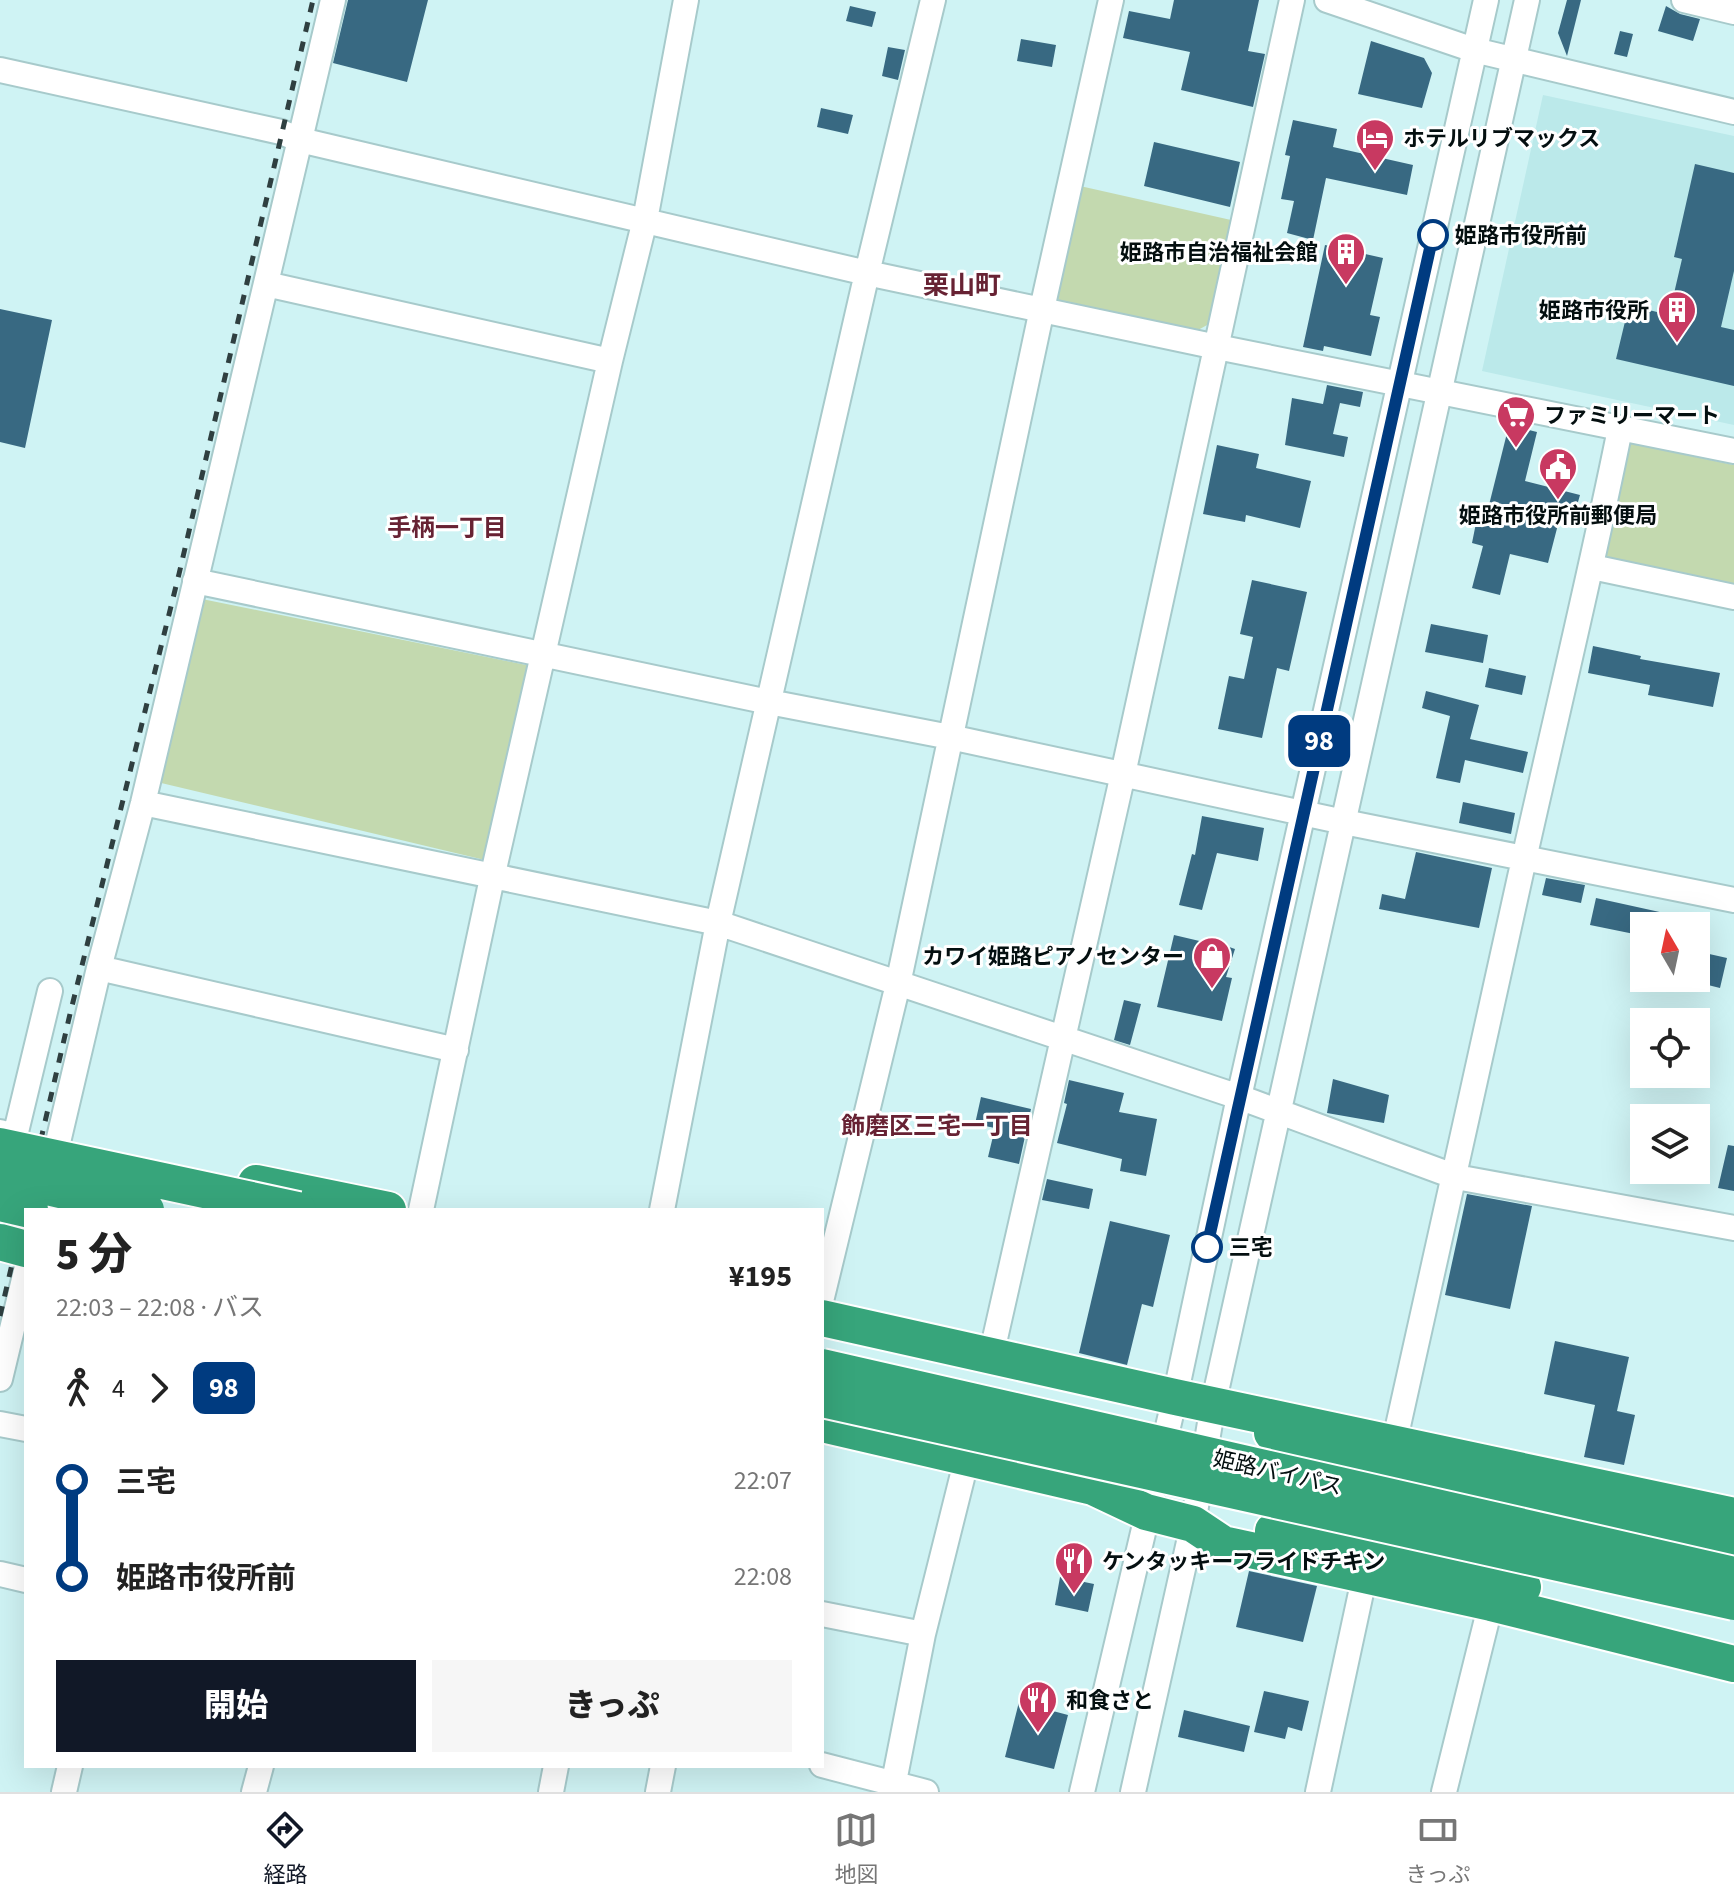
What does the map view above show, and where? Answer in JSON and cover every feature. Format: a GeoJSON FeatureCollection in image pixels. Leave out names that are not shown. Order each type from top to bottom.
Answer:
{"type":"FeatureCollection","features":[{"type":"Feature","properties":{"kind":"highway"},"geometry":{"type":"LineString","coordinates":[[5,1138],[290,1208]]}},
{"type":"Feature","properties":{"kind":"highway"},"geometry":{"type":"LineString","coordinates":[[58,1144],[378,1208]]}},
{"type":"Feature","properties":{"kind":"highway"},"geometry":{"type":"LineString","coordinates":[[0,1176],[43,1203],[100,1187],[211,1208]]}},
{"type":"Feature","properties":{"kind":"highway"},"geometry":{"type":"LineString","coordinates":[[0,1201],[117,1208]]}},
{"type":"Feature","properties":{"kind":"highway"},"geometry":{"type":"LineString","coordinates":[[0,1242],[24,1248]]}},
{"type":"Feature","properties":{"kind":"highway"},"geometry":{"type":"LineString","coordinates":[[824,1318],[1734,1516]]}},
{"type":"Feature","properties":{"kind":"highway"},"geometry":{"type":"LineString","coordinates":[[824,1344],[1107,1406],[1175,1397]]}},
{"type":"Feature","properties":{"kind":"highway","name":"姫路バイパス"},"geometry":{"type":"LineString","coordinates":[[824,1367],[1734,1575]]}},
{"type":"Feature","properties":{"kind":"highway","name":"姫路バイパス"},"geometry":{"type":"LineString","coordinates":[[824,1399],[1734,1602]]}},
{"type":"Feature","properties":{"kind":"highway"},"geometry":{"type":"LineString","coordinates":[[1213,1405],[1336,1462],[1734,1549]]}},
{"type":"Feature","properties":{"kind":"highway"},"geometry":{"type":"LineString","coordinates":[[824,1424],[1093,1487],[1146,1512]]}},
{"type":"Feature","properties":{"kind":"highway"},"geometry":{"type":"LineString","coordinates":[[824,1447],[1091,1507],[1146,1512],[1193,1524],[1225,1523],[1399,1553],[1734,1641]]}},
{"type":"Feature","properties":{"kind":"highway"},"geometry":{"type":"LineString","coordinates":[[1193,1524],[1223,1544],[1491,1603],[1734,1664]]}},
{"type":"Feature","properties":{"kind":"street"},"geometry":{"type":"LineString","coordinates":[[43,1203],[99,968],[143,803],[333,0]]}},
{"type":"Feature","properties":{"kind":"street"},"geometry":{"type":"LineString","coordinates":[[421,1208],[492,878],[645,220],[686,0]]}},
{"type":"Feature","properties":{"kind":"street"},"geometry":{"type":"LineString","coordinates":[[662,1208],[718,923],[933,0]]}},
{"type":"Feature","properties":{"kind":"street"},"geometry":{"type":"LineString","coordinates":[[824,1289],[898,984],[1111,0]]}},
{"type":"Feature","properties":{"kind":"street"},"geometry":{"type":"LineString","coordinates":[[991,1356],[1123,774],[1292,0]]}},
{"type":"Feature","properties":{"kind":"street"},"geometry":{"type":"LineString","coordinates":[[1327,0],[1474,50],[1734,112]]}},
{"type":"Feature","properties":{"kind":"street"},"geometry":{"type":"LineString","coordinates":[[1082,1792],[1175,1397],[1239,1097],[1486,0]]}},
{"type":"Feature","properties":{"kind":"street"},"geometry":{"type":"LineString","coordinates":[[1133,1792],[1193,1524],[1213,1405],[1527,0]]}},
{"type":"Feature","properties":{"kind":"street"},"geometry":{"type":"LineString","coordinates":[[1684,0],[1734,12]]}},
{"type":"Feature","properties":{"kind":"street"},"geometry":{"type":"LineString","coordinates":[[0,70],[281,132],[300,140],[867,273],[1734,451]]}},
{"type":"Feature","properties":{"kind":"street"},"geometry":{"type":"LineString","coordinates":[[266,284],[610,361]]}},
{"type":"Feature","properties":{"kind":"street"},"geometry":{"type":"LineString","coordinates":[[1394,1444],[1592,567],[1620,429]]}},
{"type":"Feature","properties":{"kind":"street"},"geometry":{"type":"LineString","coordinates":[[1592,567],[1734,597]]}},
{"type":"Feature","properties":{"kind":"street"},"geometry":{"type":"LineString","coordinates":[[195,581],[1344,822],[1734,900]]}},
{"type":"Feature","properties":{"kind":"street"},"geometry":{"type":"LineString","coordinates":[[143,803],[718,923],[1239,1097],[1456,1177],[1734,1228]]}},
{"type":"Feature","properties":{"kind":"street"},"geometry":{"type":"LineString","coordinates":[[99,968],[456,1050]]}},
{"type":"Feature","properties":{"kind":"street"},"geometry":{"type":"LineString","coordinates":[[0,1201],[5,1138],[50,991]]}},
{"type":"Feature","properties":{"kind":"street"},"geometry":{"type":"LineString","coordinates":[[0,1379],[24,1279]]}},
{"type":"Feature","properties":{"kind":"street"},"geometry":{"type":"LineString","coordinates":[[0,1424],[24,1429]]}},
{"type":"Feature","properties":{"kind":"street"},"geometry":{"type":"LineString","coordinates":[[893,1788],[923,1634],[962,1478]]}},
{"type":"Feature","properties":{"kind":"street"},"geometry":{"type":"LineString","coordinates":[[0,1574],[24,1580]]}},
{"type":"Feature","properties":{"kind":"street"},"geometry":{"type":"LineString","coordinates":[[1318,1792],[1365,1574]]}},
{"type":"Feature","properties":{"kind":"street"},"geometry":{"type":"LineString","coordinates":[[1444,1792],[1491,1603]]}},
{"type":"Feature","properties":{"kind":"street"},"geometry":{"type":"LineString","coordinates":[[824,1614],[923,1634]]}},
{"type":"Feature","properties":{"kind":"street"},"geometry":{"type":"LineString","coordinates":[[824,1766],[893,1788],[926,1792]]}},
{"type":"Feature","properties":{"kind":"street"},"geometry":{"type":"LineString","coordinates":[[64,1792],[70,1768]]}},
{"type":"Feature","properties":{"kind":"street"},"geometry":{"type":"LineString","coordinates":[[254,1792],[260,1768]]}},
{"type":"Feature","properties":{"kind":"street"},"geometry":{"type":"LineString","coordinates":[[551,1792],[556,1768]]}},
{"type":"Feature","properties":{"kind":"street"},"geometry":{"type":"LineString","coordinates":[[658,1792],[663,1768]]}},
{"type":"Feature","properties":{"kind":"shaded area"},"geometry":{"type":"Polygon","coordinates":[[[1543,95],[1734,136],[1734,425],[1482,371],[1543,95]]]}},
{"type":"Feature","properties":{"kind":"green space"},"geometry":{"type":"Polygon","coordinates":[[[1080,186],[1231,220],[1209,324],[1198,330],[1062,304],[1054,293],[1080,186]]]}},
{"type":"Feature","properties":{"kind":"green space"},"geometry":{"type":"Polygon","coordinates":[[[1629,443],[1734,465],[1734,585],[1604,557],[1629,443]]]}},
{"type":"Feature","properties":{"kind":"green space"},"geometry":{"type":"Polygon","coordinates":[[[197,598],[531,666],[489,861],[157,782],[197,598]]]}},
{"type":"Feature","properties":{"kind":"building"},"geometry":{"type":"Polygon","coordinates":[[[348,0],[428,0],[407,82],[333,63],[348,0]]]}},
{"type":"Feature","properties":{"kind":"building"},"geometry":{"type":"Polygon","coordinates":[[[1174,0],[1259,0],[1248,51],[1265,54],[1253,107],[1181,90],[1190,52],[1123,38],[1129,11],[1170,19],[1174,0]]]}},
{"type":"Feature","properties":{"kind":"building"},"geometry":{"type":"Polygon","coordinates":[[[1567,0],[1581,0],[1567,56],[1558,33],[1567,0]]]}},
{"type":"Feature","properties":{"kind":"building"},"geometry":{"type":"Polygon","coordinates":[[[850,6],[876,12],[872,27],[846,21],[850,6]]]}},
{"type":"Feature","properties":{"kind":"building"},"geometry":{"type":"Polygon","coordinates":[[[1666,6],[1680,14],[1700,19],[1693,41],[1658,31],[1666,6]]]}},
{"type":"Feature","properties":{"kind":"building"},"geometry":{"type":"Polygon","coordinates":[[[1620,31],[1633,34],[1627,57],[1614,54],[1620,31]]]}},
{"type":"Feature","properties":{"kind":"building"},"geometry":{"type":"Polygon","coordinates":[[[1021,39],[1056,45],[1052,67],[1017,61],[1021,39]]]}},
{"type":"Feature","properties":{"kind":"building"},"geometry":{"type":"Polygon","coordinates":[[[1371,41],[1424,58],[1432,73],[1422,108],[1358,94],[1371,41]]]}},
{"type":"Feature","properties":{"kind":"building"},"geometry":{"type":"Polygon","coordinates":[[[888,47],[905,50],[898,80],[882,76],[888,47]]]}},
{"type":"Feature","properties":{"kind":"building"},"geometry":{"type":"Polygon","coordinates":[[[821,108],[853,115],[848,134],[817,127],[821,108]]]}},
{"type":"Feature","properties":{"kind":"building"},"geometry":{"type":"Polygon","coordinates":[[[1293,120],[1337,129],[1333,147],[1413,165],[1407,195],[1326,178],[1313,240],[1287,233],[1294,201],[1281,199],[1290,156],[1285,155],[1293,120]]]}},
{"type":"Feature","properties":{"kind":"building"},"geometry":{"type":"Polygon","coordinates":[[[1154,142],[1240,162],[1230,207],[1144,186],[1154,142]]]}},
{"type":"Feature","properties":{"kind":"building"},"geometry":{"type":"Polygon","coordinates":[[[1695,164],[1734,173],[1734,271],[1721,327],[1734,330],[1734,386],[1616,359],[1629,305],[1669,315],[1682,259],[1674,257],[1695,164]]]}},
{"type":"Feature","properties":{"kind":"building","name":"姫路市自治福祉会館"},"geometry":{"type":"Polygon","coordinates":[[[1325,245],[1383,258],[1370,315],[1380,317],[1371,356],[1324,346],[1323,351],[1303,347],[1325,245]]]}},
{"type":"Feature","properties":{"kind":"building"},"geometry":{"type":"Polygon","coordinates":[[[0,309],[52,320],[25,448],[0,442],[0,309]]]}},
{"type":"Feature","properties":{"kind":"building"},"geometry":{"type":"Polygon","coordinates":[[[1327,385],[1363,392],[1360,407],[1340,403],[1333,434],[1348,437],[1344,457],[1285,445],[1292,398],[1323,404],[1327,385]]]}},
{"type":"Feature","properties":{"kind":"building"},"geometry":{"type":"Polygon","coordinates":[[[1509,425],[1537,432],[1525,481],[1580,495],[1574,516],[1561,513],[1548,563],[1510,554],[1500,595],[1472,588],[1483,546],[1472,543],[1476,523],[1484,525],[1509,425]]]}},
{"type":"Feature","properties":{"kind":"building"},"geometry":{"type":"Polygon","coordinates":[[[1217,445],[1259,454],[1256,468],[1311,481],[1300,528],[1246,515],[1245,522],[1203,514],[1217,445]]]}},
{"type":"Feature","properties":{"kind":"building"},"geometry":{"type":"Polygon","coordinates":[[[1252,580],[1307,592],[1289,671],[1277,668],[1262,738],[1218,729],[1229,676],[1244,679],[1253,637],[1240,634],[1252,580]]]}},
{"type":"Feature","properties":{"kind":"building"},"geometry":{"type":"Polygon","coordinates":[[[1431,624],[1488,635],[1483,663],[1425,652],[1431,624]]]}},
{"type":"Feature","properties":{"kind":"building"},"geometry":{"type":"Polygon","coordinates":[[[1593,646],[1641,656],[1640,659],[1720,673],[1713,707],[1648,695],[1650,685],[1588,673],[1593,646]]]}},
{"type":"Feature","properties":{"kind":"building"},"geometry":{"type":"Polygon","coordinates":[[[1489,668],[1526,676],[1522,695],[1485,687],[1489,668]]]}},
{"type":"Feature","properties":{"kind":"building"},"geometry":{"type":"Polygon","coordinates":[[[1426,691],[1479,705],[1470,739],[1528,752],[1523,773],[1465,760],[1460,783],[1436,778],[1450,716],[1422,708],[1426,691]]]}},
{"type":"Feature","properties":{"kind":"building"},"geometry":{"type":"Polygon","coordinates":[[[1463,802],[1515,813],[1511,834],[1459,823],[1463,802]]]}},
{"type":"Feature","properties":{"kind":"building"},"geometry":{"type":"Polygon","coordinates":[[[1202,816],[1264,828],[1258,861],[1217,853],[1202,910],[1179,905],[1192,854],[1195,855],[1202,816]]]}},
{"type":"Feature","properties":{"kind":"building"},"geometry":{"type":"Polygon","coordinates":[[[1416,852],[1492,868],[1479,928],[1379,909],[1382,894],[1405,899],[1416,852]]]}},
{"type":"Feature","properties":{"kind":"building"},"geometry":{"type":"Polygon","coordinates":[[[1546,878],[1585,885],[1581,903],[1542,895],[1546,878]]]}},
{"type":"Feature","properties":{"kind":"building"},"geometry":{"type":"Polygon","coordinates":[[[1596,898],[1660,912],[1630,912],[1630,933],[1590,925],[1596,898]]]}},
{"type":"Feature","properties":{"kind":"building"},"geometry":{"type":"Polygon","coordinates":[[[1174,935],[1208,943],[1209,940],[1235,949],[1226,977],[1232,978],[1222,1021],[1157,1007],[1174,935]]]}},
{"type":"Feature","properties":{"kind":"building"},"geometry":{"type":"Polygon","coordinates":[[[1710,954],[1727,958],[1720,988],[1710,986],[1710,954]]]}},
{"type":"Feature","properties":{"kind":"building"},"geometry":{"type":"Polygon","coordinates":[[[1124,1000],[1141,1004],[1130,1045],[1114,1040],[1124,1000]]]}},
{"type":"Feature","properties":{"kind":"building"},"geometry":{"type":"Polygon","coordinates":[[[1333,1079],[1389,1095],[1384,1123],[1327,1113],[1333,1079]]]}},
{"type":"Feature","properties":{"kind":"building"},"geometry":{"type":"Polygon","coordinates":[[[1069,1080],[1124,1093],[1119,1112],[1157,1119],[1146,1176],[1120,1171],[1122,1159],[1057,1143],[1067,1104],[1064,1103],[1069,1080]]]}},
{"type":"Feature","properties":{"kind":"building"},"geometry":{"type":"Polygon","coordinates":[[[981,1097],[1031,1109],[1019,1164],[988,1157],[995,1128],[975,1124],[981,1097]]]}},
{"type":"Feature","properties":{"kind":"building"},"geometry":{"type":"Polygon","coordinates":[[[1728,1145],[1734,1146],[1734,1191],[1718,1188],[1728,1145]]]}},
{"type":"Feature","properties":{"kind":"building"},"geometry":{"type":"Polygon","coordinates":[[[1047,1179],[1093,1189],[1089,1209],[1042,1200],[1047,1179]]]}},
{"type":"Feature","properties":{"kind":"building"},"geometry":{"type":"Polygon","coordinates":[[[1467,1194],[1532,1206],[1510,1309],[1445,1295],[1467,1194]]]}},
{"type":"Feature","properties":{"kind":"building"},"geometry":{"type":"Polygon","coordinates":[[[1110,1221],[1170,1235],[1153,1307],[1142,1304],[1127,1365],[1079,1353],[1110,1221]]]}},
{"type":"Feature","properties":{"kind":"building"},"geometry":{"type":"Polygon","coordinates":[[[1555,1341],[1629,1357],[1617,1411],[1635,1415],[1624,1465],[1584,1457],[1595,1405],[1544,1394],[1555,1341]]]}},
{"type":"Feature","properties":{"kind":"building"},"geometry":{"type":"Polygon","coordinates":[[[1249,1571],[1317,1586],[1303,1642],[1236,1627],[1249,1571]]]}},
{"type":"Feature","properties":{"kind":"building","name":"ケンタッキーフライドチキン"},"geometry":{"type":"Polygon","coordinates":[[[1060,1577],[1094,1584],[1088,1612],[1055,1605],[1060,1577]]]}},
{"type":"Feature","properties":{"kind":"building"},"geometry":{"type":"Polygon","coordinates":[[[1264,1691],[1309,1701],[1302,1731],[1288,1727],[1285,1739],[1254,1732],[1264,1691]]]}},
{"type":"Feature","properties":{"kind":"building"},"geometry":{"type":"Polygon","coordinates":[[[1019,1702],[1068,1715],[1054,1769],[1005,1757],[1019,1702]]]}},
{"type":"Feature","properties":{"kind":"building"},"geometry":{"type":"Polygon","coordinates":[[[1184,1710],[1250,1726],[1244,1752],[1178,1737],[1184,1710]]]}},
{"type":"Feature","properties":{"kind":"railway"},"geometry":{"type":"LineString","coordinates":[[25,1208],[179,574],[313,0]]}},
{"type":"Feature","properties":{"kind":"railway"},"geometry":{"type":"LineString","coordinates":[[0,1316],[24,1212]]}},
{"type":"Feature","properties":{"kind":"bus line","name":"98"},"geometry":{"type":"LineString","coordinates":[[1207,1247],[1433,235]]}},
{"type":"Feature","properties":{"kind":"place","name":"ホテルリブマックス"},"geometry":{"type":"Point","coordinates":[1375,172]}},
{"type":"Feature","properties":{"kind":"place","name":"姫路市役所前"},"geometry":{"type":"Point","coordinates":[1433,235]}},
{"type":"Feature","properties":{"kind":"place","name":"姫路市自治福祉会館"},"geometry":{"type":"Point","coordinates":[1346,286]}},
{"type":"Feature","properties":{"kind":"place","name":"姫路市役所"},"geometry":{"type":"Point","coordinates":[1677,344]}},
{"type":"Feature","properties":{"kind":"place","name":"ファミリーマート"},"geometry":{"type":"Point","coordinates":[1516,449]}},
{"type":"Feature","properties":{"kind":"place","name":"姫路市役所前郵便局"},"geometry":{"type":"Point","coordinates":[1558,501]}},
{"type":"Feature","properties":{"kind":"place","name":"カワイ姫路ピアノセンター"},"geometry":{"type":"Point","coordinates":[1212,990]}},
{"type":"Feature","properties":{"kind":"place","name":"三宅"},"geometry":{"type":"Point","coordinates":[1207,1247]}},
{"type":"Feature","properties":{"kind":"place","name":"ケンタッキーフライドチキン"},"geometry":{"type":"Point","coordinates":[1074,1595]}},
{"type":"Feature","properties":{"kind":"place","name":"和食さと"},"geometry":{"type":"Point","coordinates":[1038,1734]}},
{"type":"Feature","properties":{"kind":"district","name":"栗山町"},"geometry":{"type":"Point","coordinates":[962,285]}},
{"type":"Feature","properties":{"kind":"district","name":"手柄一丁目"},"geometry":{"type":"Point","coordinates":[447,528]}},
{"type":"Feature","properties":{"kind":"district","name":"飾磨区三宅一丁目"},"geometry":{"type":"Point","coordinates":[937,1126]}}]}
